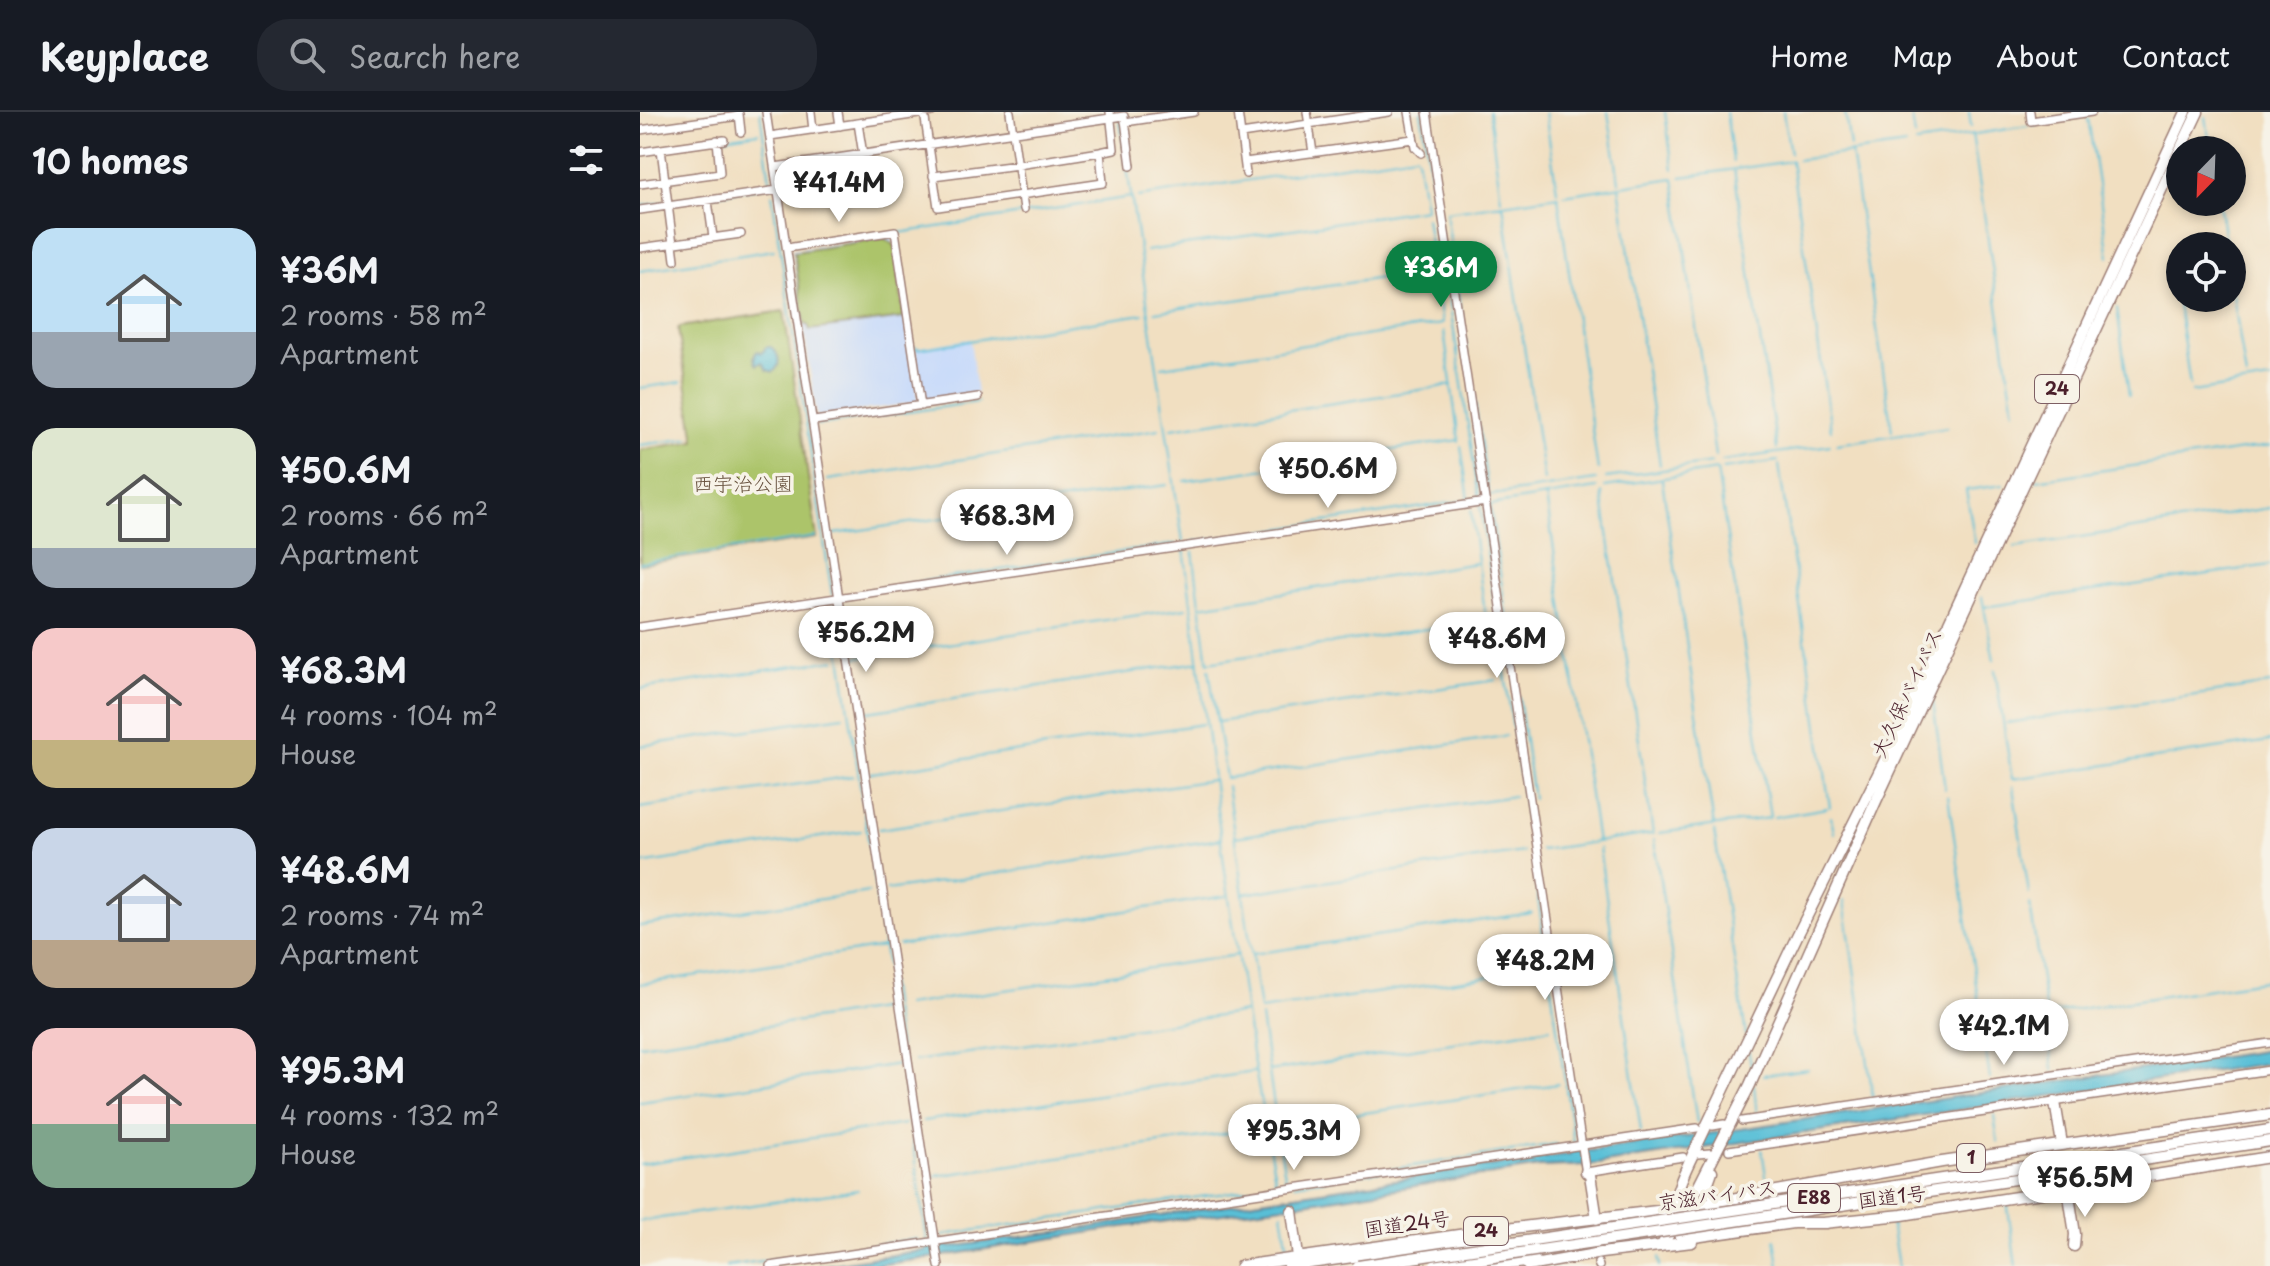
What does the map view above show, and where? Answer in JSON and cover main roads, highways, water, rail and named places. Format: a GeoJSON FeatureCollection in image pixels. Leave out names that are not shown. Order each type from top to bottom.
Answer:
{"type":"FeatureCollection","features":[{"type":"Feature","properties":{"kind":"highway","name":"大久保バイパス"},"geometry":{"type":"LineString","coordinates":[[1661,1246],[1676,1227],[1720,1149],[1752,1080],[2186,112]]}},
{"type":"Feature","properties":{"kind":"highway","name":"大久保バイパス"},"geometry":{"type":"LineString","coordinates":[[2187,136],[2198,112]]}},
{"type":"Feature","properties":{"kind":"highway","name":"大久保バイパス"},"geometry":{"type":"LineString","coordinates":[[2048,419],[2166,179]]}},
{"type":"Feature","properties":{"kind":"highway","name":"大久保バイパス"},"geometry":{"type":"LineString","coordinates":[[1676,1227],[1674,1209],[1677,1188],[1927,668],[1975,578]]}},
{"type":"Feature","properties":{"kind":"highway"},"geometry":{"type":"LineString","coordinates":[[2054,1102],[2060,1140]]}},
{"type":"Feature","properties":{"kind":"highway","name":"国道1号"},"geometry":{"type":"LineString","coordinates":[[1674,1209],[2060,1140],[2270,1115]]}},
{"type":"Feature","properties":{"kind":"highway","name":"京滋バイパス"},"geometry":{"type":"LineString","coordinates":[[1358,1266],[2270,1130]]}},
{"type":"Feature","properties":{"kind":"highway","name":"京滋バイパス"},"geometry":{"type":"LineString","coordinates":[[1434,1266],[2270,1141]]}},
{"type":"Feature","properties":{"kind":"highway"},"geometry":{"type":"LineString","coordinates":[[1719,1201],[1706,1188],[1720,1149]]}},
{"type":"Feature","properties":{"kind":"highway","name":"国道1号"},"geometry":{"type":"LineString","coordinates":[[1661,1246],[1902,1215],[2006,1198],[2066,1193],[2270,1157]]}},
{"type":"Feature","properties":{"kind":"highway"},"geometry":{"type":"LineString","coordinates":[[1586,1170],[1590,1175],[1594,1215]]}},
{"type":"Feature","properties":{"kind":"highway"},"geometry":{"type":"LineString","coordinates":[[1515,1228],[1654,1207],[1670,1197],[1677,1188]]}},
{"type":"Feature","properties":{"kind":"highway"},"geometry":{"type":"LineString","coordinates":[[2066,1193],[2075,1234],[2074,1246]]}},
{"type":"Feature","properties":{"kind":"highway","name":"国道24号"},"geometry":{"type":"LineString","coordinates":[[1241,1266],[1561,1223],[1594,1215],[1674,1209]]}},
{"type":"Feature","properties":{"kind":"highway"},"geometry":{"type":"LineString","coordinates":[[1289,1211],[1298,1257]]}},
{"type":"Feature","properties":{"kind":"highway"},"geometry":{"type":"LineString","coordinates":[[1289,1266],[1482,1239],[1561,1223]]}},
{"type":"Feature","properties":{"kind":"highway"},"geometry":{"type":"LineString","coordinates":[[1676,1227],[1679,1235],[1687,1238],[1793,1223],[1827,1223]]}},
{"type":"Feature","properties":{"kind":"highway","name":"24"},"geometry":{"type":"LineString","coordinates":[[1528,1266],[1577,1257],[1600,1262],[1661,1246]]}},
{"type":"Feature","properties":{"kind":"highway"},"geometry":{"type":"LineString","coordinates":[[1492,1266],[1577,1257]]}},
{"type":"Feature","properties":{"kind":"water"},"geometry":{"type":"Polygon","coordinates":[[[766,347],[771,347],[778,356],[778,366],[773,372],[767,370],[762,362],[757,365],[755,362],[757,351],[762,353],[766,347]]]}},
{"type":"Feature","properties":{"kind":"water"},"geometry":{"type":"Polygon","coordinates":[[[2270,1050],[2270,1063],[1591,1165],[1539,1167],[869,1266],[818,1266],[947,1244],[950,1247],[1093,1227],[1570,1154],[1571,1151],[1686,1137],[2270,1050]]]}},
{"type":"Feature","properties":{"kind":"waterway"},"geometry":{"type":"LineString","coordinates":[[760,112],[771,188]]}},
{"type":"Feature","properties":{"kind":"waterway"},"geometry":{"type":"LineString","coordinates":[[1421,112],[1479,498]]}},
{"type":"Feature","properties":{"kind":"waterway"},"geometry":{"type":"LineString","coordinates":[[1489,112],[1501,199]]}},
{"type":"Feature","properties":{"kind":"waterway"},"geometry":{"type":"LineString","coordinates":[[1545,112],[1557,191]]}},
{"type":"Feature","properties":{"kind":"waterway"},"geometry":{"type":"LineString","coordinates":[[1608,112],[1619,182]]}},
{"type":"Feature","properties":{"kind":"waterway"},"geometry":{"type":"LineString","coordinates":[[1665,112],[1673,169]]}},
{"type":"Feature","properties":{"kind":"waterway"},"geometry":{"type":"LineString","coordinates":[[1726,112],[1733,161]]}},
{"type":"Feature","properties":{"kind":"waterway"},"geometry":{"type":"LineString","coordinates":[[1783,112],[1790,153]]}},
{"type":"Feature","properties":{"kind":"waterway"},"geometry":{"type":"LineString","coordinates":[[1845,112],[1850,147]]}},
{"type":"Feature","properties":{"kind":"waterway"},"geometry":{"type":"LineString","coordinates":[[1911,112],[1915,137]]}},
{"type":"Feature","properties":{"kind":"waterway"},"geometry":{"type":"LineString","coordinates":[[1969,112],[1971,127]]}},
{"type":"Feature","properties":{"kind":"waterway"},"geometry":{"type":"LineString","coordinates":[[2206,117],[2209,136]]}},
{"type":"Feature","properties":{"kind":"waterway"},"geometry":{"type":"LineString","coordinates":[[2088,118],[2109,257]]}},
{"type":"Feature","properties":{"kind":"waterway"},"geometry":{"type":"LineString","coordinates":[[2033,125],[2071,119]]}},
{"type":"Feature","properties":{"kind":"waterway"},"geometry":{"type":"LineString","coordinates":[[1120,121],[1183,542]]}},
{"type":"Feature","properties":{"kind":"waterway"},"geometry":{"type":"LineString","coordinates":[[1916,143],[2028,126]]}},
{"type":"Feature","properties":{"kind":"waterway"},"geometry":{"type":"LineString","coordinates":[[724,138],[758,133]]}},
{"type":"Feature","properties":{"kind":"waterway"},"geometry":{"type":"LineString","coordinates":[[1972,134],[2014,411]]}},
{"type":"Feature","properties":{"kind":"waterway"},"geometry":{"type":"LineString","coordinates":[[1797,160],[1906,145]]}},
{"type":"Feature","properties":{"kind":"waterway"},"geometry":{"type":"LineString","coordinates":[[1851,152],[1892,431]]}},
{"type":"Feature","properties":{"kind":"waterway"},"geometry":{"type":"LineString","coordinates":[[1138,197],[1415,155]]}},
{"type":"Feature","properties":{"kind":"waterway"},"geometry":{"type":"LineString","coordinates":[[1417,157],[1425,207]]}},
{"type":"Feature","properties":{"kind":"waterway"},"geometry":{"type":"LineString","coordinates":[[1791,160],[1831,430]]}},
{"type":"Feature","properties":{"kind":"waterway"},"geometry":{"type":"LineString","coordinates":[[1681,177],[1791,161]]}},
{"type":"Feature","properties":{"kind":"waterway"},"geometry":{"type":"LineString","coordinates":[[1734,169],[1777,449]]}},
{"type":"Feature","properties":{"kind":"waterway"},"geometry":{"type":"LineString","coordinates":[[1564,195],[1673,178]]}},
{"type":"Feature","properties":{"kind":"waterway"},"geometry":{"type":"LineString","coordinates":[[1674,178],[1715,456]]}},
{"type":"Feature","properties":{"kind":"waterway"},"geometry":{"type":"LineString","coordinates":[[1619,186],[1660,465]]}},
{"type":"Feature","properties":{"kind":"waterway"},"geometry":{"type":"LineString","coordinates":[[640,206],[763,187]]}},
{"type":"Feature","properties":{"kind":"waterway"},"geometry":{"type":"LineString","coordinates":[[772,194],[832,595]]}},
{"type":"Feature","properties":{"kind":"waterway"},"geometry":{"type":"LineString","coordinates":[[1488,491],[1446,212],[1559,196]]}},
{"type":"Feature","properties":{"kind":"waterway"},"geometry":{"type":"LineString","coordinates":[[899,235],[1131,197]]}},
{"type":"Feature","properties":{"kind":"waterway"},"geometry":{"type":"LineString","coordinates":[[1558,197],[1598,470]]}},
{"type":"Feature","properties":{"kind":"waterway"},"geometry":{"type":"LineString","coordinates":[[1503,204],[1544,481]]}},
{"type":"Feature","properties":{"kind":"waterway"},"geometry":{"type":"LineString","coordinates":[[1146,251],[1425,209]]}},
{"type":"Feature","properties":{"kind":"waterway"},"geometry":{"type":"LineString","coordinates":[[2221,216],[2224,232]]}},
{"type":"Feature","properties":{"kind":"waterway"},"geometry":{"type":"LineString","coordinates":[[1426,218],[1442,323]]}},
{"type":"Feature","properties":{"kind":"waterway"},"geometry":{"type":"LineString","coordinates":[[640,271],[774,250]]}},
{"type":"Feature","properties":{"kind":"waterway"},"geometry":{"type":"LineString","coordinates":[[1155,312],[1435,270]]}},
{"type":"Feature","properties":{"kind":"waterway"},"geometry":{"type":"LineString","coordinates":[[2117,308],[2129,395]]}},
{"type":"Feature","properties":{"kind":"waterway"},"geometry":{"type":"LineString","coordinates":[[2179,312],[2190,386]]}},
{"type":"Feature","properties":{"kind":"waterway"},"geometry":{"type":"LineString","coordinates":[[2236,312],[2246,378]]}},
{"type":"Feature","properties":{"kind":"waterway"},"geometry":{"type":"LineString","coordinates":[[916,347],[1143,314]]}},
{"type":"Feature","properties":{"kind":"waterway"},"geometry":{"type":"LineString","coordinates":[[1162,367],[1442,324]]}},
{"type":"Feature","properties":{"kind":"waterway"},"geometry":{"type":"LineString","coordinates":[[1444,331],[1459,441]]}},
{"type":"Feature","properties":{"kind":"waterway"},"geometry":{"type":"LineString","coordinates":[[2192,392],[2270,380]]}},
{"type":"Feature","properties":{"kind":"waterway"},"geometry":{"type":"LineString","coordinates":[[640,388],[681,382]]}},
{"type":"Feature","properties":{"kind":"waterway"},"geometry":{"type":"LineString","coordinates":[[1172,428],[1452,385]]}},
{"type":"Feature","properties":{"kind":"waterway"},"geometry":{"type":"LineString","coordinates":[[818,425],[978,402]]}},
{"type":"Feature","properties":{"kind":"waterway"},"geometry":{"type":"LineString","coordinates":[[1837,444],[1947,427]]}},
{"type":"Feature","properties":{"kind":"waterway"},"geometry":{"type":"LineString","coordinates":[[828,480],[1159,429]]}},
{"type":"Feature","properties":{"kind":"waterway"},"geometry":{"type":"LineString","coordinates":[[640,445],[690,438]]}},
{"type":"Feature","properties":{"kind":"waterway"},"geometry":{"type":"LineString","coordinates":[[1185,481],[1459,440]]}},
{"type":"Feature","properties":{"kind":"waterway"},"geometry":{"type":"LineString","coordinates":[[1722,461],[1830,445]]}},
{"type":"Feature","properties":{"kind":"waterway"},"geometry":{"type":"LineString","coordinates":[[1461,446],[1469,500]]}},
{"type":"Feature","properties":{"kind":"waterway"},"geometry":{"type":"LineString","coordinates":[[2036,480],[2270,446]]}},
{"type":"Feature","properties":{"kind":"waterway"},"geometry":{"type":"LineString","coordinates":[[1723,469],[1778,461]]}},
{"type":"Feature","properties":{"kind":"waterway"},"geometry":{"type":"LineString","coordinates":[[1606,478],[1712,463]]}},
{"type":"Feature","properties":{"kind":"waterway"},"geometry":{"type":"LineString","coordinates":[[1779,465],[1830,807]]}},
{"type":"Feature","properties":{"kind":"waterway"},"geometry":{"type":"LineString","coordinates":[[1605,487],[1717,470],[1770,817]]}},
{"type":"Feature","properties":{"kind":"waterway"},"geometry":{"type":"LineString","coordinates":[[1491,495],[1596,480]]}},
{"type":"Feature","properties":{"kind":"waterway"},"geometry":{"type":"LineString","coordinates":[[1662,480],[1714,826]]}},
{"type":"Feature","properties":{"kind":"waterway"},"geometry":{"type":"LineString","coordinates":[[834,534],[1167,485]]}},
{"type":"Feature","properties":{"kind":"waterway"},"geometry":{"type":"LineString","coordinates":[[1975,543],[1966,490],[2003,485]]}},
{"type":"Feature","properties":{"kind":"waterway"},"geometry":{"type":"LineString","coordinates":[[1514,668],[1490,505],[1597,488]]}},
{"type":"Feature","properties":{"kind":"waterway"},"geometry":{"type":"LineString","coordinates":[[1602,493],[1653,834]]}},
{"type":"Feature","properties":{"kind":"waterway"},"geometry":{"type":"LineString","coordinates":[[1546,496],[1597,842]]}},
{"type":"Feature","properties":{"kind":"waterway"},"geometry":{"type":"LineString","coordinates":[[1192,542],[1469,500]]}},
{"type":"Feature","properties":{"kind":"waterway"},"geometry":{"type":"LineString","coordinates":[[1480,505],[1574,1143]]}},
{"type":"Feature","properties":{"kind":"waterway"},"geometry":{"type":"LineString","coordinates":[[2015,547],[2270,508]]}},
{"type":"Feature","properties":{"kind":"waterway"},"geometry":{"type":"LineString","coordinates":[[1208,662],[1486,620],[1471,510]]}},
{"type":"Feature","properties":{"kind":"waterway"},"geometry":{"type":"LineString","coordinates":[[640,563],[815,537]]}},
{"type":"Feature","properties":{"kind":"waterway"},"geometry":{"type":"LineString","coordinates":[[898,585],[1176,544]]}},
{"type":"Feature","properties":{"kind":"waterway"},"geometry":{"type":"LineString","coordinates":[[1184,548],[1224,864],[1252,1053],[1276,1184]]}},
{"type":"Feature","properties":{"kind":"waterway"},"geometry":{"type":"LineString","coordinates":[[1193,552],[1208,662]]}},
{"type":"Feature","properties":{"kind":"waterway"},"geometry":{"type":"LineString","coordinates":[[1200,606],[1477,563]]}},
{"type":"Feature","properties":{"kind":"waterway"},"geometry":{"type":"LineString","coordinates":[[1984,607],[2270,565]]}},
{"type":"Feature","properties":{"kind":"waterway"},"geometry":{"type":"LineString","coordinates":[[1982,597],[1994,660]]}},
{"type":"Feature","properties":{"kind":"waterway"},"geometry":{"type":"LineString","coordinates":[[833,601],[927,1240]]}},
{"type":"Feature","properties":{"kind":"waterway"},"geometry":{"type":"LineString","coordinates":[[853,658],[1186,608]]}},
{"type":"Feature","properties":{"kind":"waterway"},"geometry":{"type":"LineString","coordinates":[[1923,646],[1926,660]]}},
{"type":"Feature","properties":{"kind":"waterway"},"geometry":{"type":"LineString","coordinates":[[640,689],[835,660]]}},
{"type":"Feature","properties":{"kind":"waterway"},"geometry":{"type":"LineString","coordinates":[[861,713],[1199,662]]}},
{"type":"Feature","properties":{"kind":"waterway"},"geometry":{"type":"LineString","coordinates":[[1209,669],[1226,778]]}},
{"type":"Feature","properties":{"kind":"waterway"},"geometry":{"type":"LineString","coordinates":[[1995,670],[2012,779],[2270,741]]}},
{"type":"Feature","properties":{"kind":"waterway"},"geometry":{"type":"LineString","coordinates":[[1218,722],[1496,680]]}},
{"type":"Feature","properties":{"kind":"waterway"},"geometry":{"type":"LineString","coordinates":[[2007,723],[2270,684]]}},
{"type":"Feature","properties":{"kind":"waterway"},"geometry":{"type":"LineString","coordinates":[[1932,694],[1945,789]]}},
{"type":"Feature","properties":{"kind":"waterway"},"geometry":{"type":"LineString","coordinates":[[1519,697],[1533,799]]}},
{"type":"Feature","properties":{"kind":"waterway"},"geometry":{"type":"LineString","coordinates":[[640,746],[843,716]]}},
{"type":"Feature","properties":{"kind":"waterway"},"geometry":{"type":"LineString","coordinates":[[871,773],[1203,724]]}},
{"type":"Feature","properties":{"kind":"waterway"},"geometry":{"type":"LineString","coordinates":[[1226,778],[1505,736]]}},
{"type":"Feature","properties":{"kind":"waterway"},"geometry":{"type":"LineString","coordinates":[[640,808],[853,776]]}},
{"type":"Feature","properties":{"kind":"waterway"},"geometry":{"type":"LineString","coordinates":[[879,829],[1212,780]]}},
{"type":"Feature","properties":{"kind":"waterway"},"geometry":{"type":"LineString","coordinates":[[1227,786],[1260,1010]]}},
{"type":"Feature","properties":{"kind":"waterway"},"geometry":{"type":"LineString","coordinates":[[2013,787],[2029,894]]}},
{"type":"Feature","properties":{"kind":"waterway"},"geometry":{"type":"LineString","coordinates":[[1235,837],[1514,796]]}},
{"type":"Feature","properties":{"kind":"waterway"},"geometry":{"type":"LineString","coordinates":[[1948,796],[1990,1079]]}},
{"type":"Feature","properties":{"kind":"waterway"},"geometry":{"type":"LineString","coordinates":[[1774,817],[1827,808]]}},
{"type":"Feature","properties":{"kind":"waterway"},"geometry":{"type":"LineString","coordinates":[[1831,817],[1834,833]]}},
{"type":"Feature","properties":{"kind":"waterway"},"geometry":{"type":"LineString","coordinates":[[1659,833],[1769,818]]}},
{"type":"Feature","properties":{"kind":"waterway"},"geometry":{"type":"LineString","coordinates":[[640,864],[861,831]]}},
{"type":"Feature","properties":{"kind":"waterway"},"geometry":{"type":"LineString","coordinates":[[1714,831],[1746,1035]]}},
{"type":"Feature","properties":{"kind":"waterway"},"geometry":{"type":"LineString","coordinates":[[1540,849],[1651,834]]}},
{"type":"Feature","properties":{"kind":"waterway"},"geometry":{"type":"LineString","coordinates":[[887,890],[1221,839]]}},
{"type":"Feature","properties":{"kind":"waterway"},"geometry":{"type":"LineString","coordinates":[[1654,840],[1697,1123]]}},
{"type":"Feature","properties":{"kind":"waterway"},"geometry":{"type":"LineString","coordinates":[[1599,848],[1641,1131]]}},
{"type":"Feature","properties":{"kind":"waterway"},"geometry":{"type":"LineString","coordinates":[[1243,894],[1523,852]]}},
{"type":"Feature","properties":{"kind":"waterway"},"geometry":{"type":"LineString","coordinates":[[640,926],[869,892]]}},
{"type":"Feature","properties":{"kind":"waterway"},"geometry":{"type":"LineString","coordinates":[[899,945],[1226,896]]}},
{"type":"Feature","properties":{"kind":"waterway"},"geometry":{"type":"LineString","coordinates":[[1844,901],[1873,1097]]}},
{"type":"Feature","properties":{"kind":"waterway"},"geometry":{"type":"LineString","coordinates":[[2030,904],[2046,1014],[2270,980]]}},
{"type":"Feature","properties":{"kind":"waterway"},"geometry":{"type":"LineString","coordinates":[[1252,954],[1532,913]]}},
{"type":"Feature","properties":{"kind":"waterway"},"geometry":{"type":"LineString","coordinates":[[640,984],[884,947]]}},
{"type":"Feature","properties":{"kind":"waterway"},"geometry":{"type":"LineString","coordinates":[[906,1005],[1237,955]]}},
{"type":"Feature","properties":{"kind":"waterway"},"geometry":{"type":"LineString","coordinates":[[1260,1010],[1537,969]]}},
{"type":"Feature","properties":{"kind":"waterway"},"geometry":{"type":"LineString","coordinates":[[640,1045],[887,1008]]}},
{"type":"Feature","properties":{"kind":"waterway"},"geometry":{"type":"LineString","coordinates":[[915,1061],[1246,1012]]}},
{"type":"Feature","properties":{"kind":"waterway"},"geometry":{"type":"LineString","coordinates":[[1261,1017],[1277,1126]]}},
{"type":"Feature","properties":{"kind":"waterway"},"geometry":{"type":"LineString","coordinates":[[2047,1020],[2053,1070]]}},
{"type":"Feature","properties":{"kind":"waterway"},"geometry":{"type":"LineString","coordinates":[[1269,1071],[1550,1028]]}},
{"type":"Feature","properties":{"kind":"waterway"},"geometry":{"type":"LineString","coordinates":[[1748,1049],[1752,1070]]}},
{"type":"Feature","properties":{"kind":"waterway"},"geometry":{"type":"LineString","coordinates":[[640,1102],[900,1064]]}},
{"type":"Feature","properties":{"kind":"waterway"},"geometry":{"type":"LineString","coordinates":[[1763,1075],[1808,1069]]}},
{"type":"Feature","properties":{"kind":"waterway"},"geometry":{"type":"LineString","coordinates":[[923,1121],[1254,1072]]}},
{"type":"Feature","properties":{"kind":"waterway"},"geometry":{"type":"LineString","coordinates":[[1277,1126],[1558,1084]]}},
{"type":"Feature","properties":{"kind":"waterway"},"geometry":{"type":"LineString","coordinates":[[1754,1085],[1757,1116]]}},
{"type":"Feature","properties":{"kind":"waterway"},"geometry":{"type":"LineString","coordinates":[[1994,1115],[1998,1142]]}},
{"type":"Feature","properties":{"kind":"waterway"},"geometry":{"type":"LineString","coordinates":[[640,1164],[905,1124]]}},
{"type":"Feature","properties":{"kind":"waterway"},"geometry":{"type":"LineString","coordinates":[[929,1177],[1263,1128]]}},
{"type":"Feature","properties":{"kind":"waterway"},"geometry":{"type":"LineString","coordinates":[[1278,1134],[1286,1182]]}},
{"type":"Feature","properties":{"kind":"waterway"},"geometry":{"type":"LineString","coordinates":[[1295,1184],[1556,1144]]}},
{"type":"Feature","properties":{"kind":"waterway"},"geometry":{"type":"LineString","coordinates":[[1762,1150],[1766,1176]]}},
{"type":"Feature","properties":{"kind":"waterway"},"geometry":{"type":"LineString","coordinates":[[943,1235],[1266,1187]]}},
{"type":"Feature","properties":{"kind":"waterway"},"geometry":{"type":"LineString","coordinates":[[640,1221],[858,1190]]}},
{"type":"Feature","properties":{"kind":"waterway"},"geometry":{"type":"LineString","coordinates":[[2007,1201],[2016,1266]]}},
{"type":"Feature","properties":{"kind":"waterway"},"geometry":{"type":"LineString","coordinates":[[1282,1213],[1288,1249]]}},
{"type":"Feature","properties":{"kind":"waterway"},"geometry":{"type":"LineString","coordinates":[[1891,1223],[1898,1266]]}},
{"type":"Feature","properties":{"kind":"waterway"},"geometry":{"type":"LineString","coordinates":[[726,1266],[917,1239]]}},
{"type":"Feature","properties":{"kind":"waterway"},"geometry":{"type":"LineString","coordinates":[[1775,1239],[1779,1266]]}},
{"type":"Feature","properties":{"kind":"waterway"},"geometry":{"type":"LineString","coordinates":[[1659,1257],[1660,1266]]}},
{"type":"Feature","properties":{"kind":"tunnel"},"geometry":{"type":"LineString","coordinates":[[2058,1144],[2065,1191]]}},
{"type":"Feature","properties":{"kind":"park label","name":"西宇治公園"},"geometry":{"type":"Point","coordinates":[743,484]}}]}
